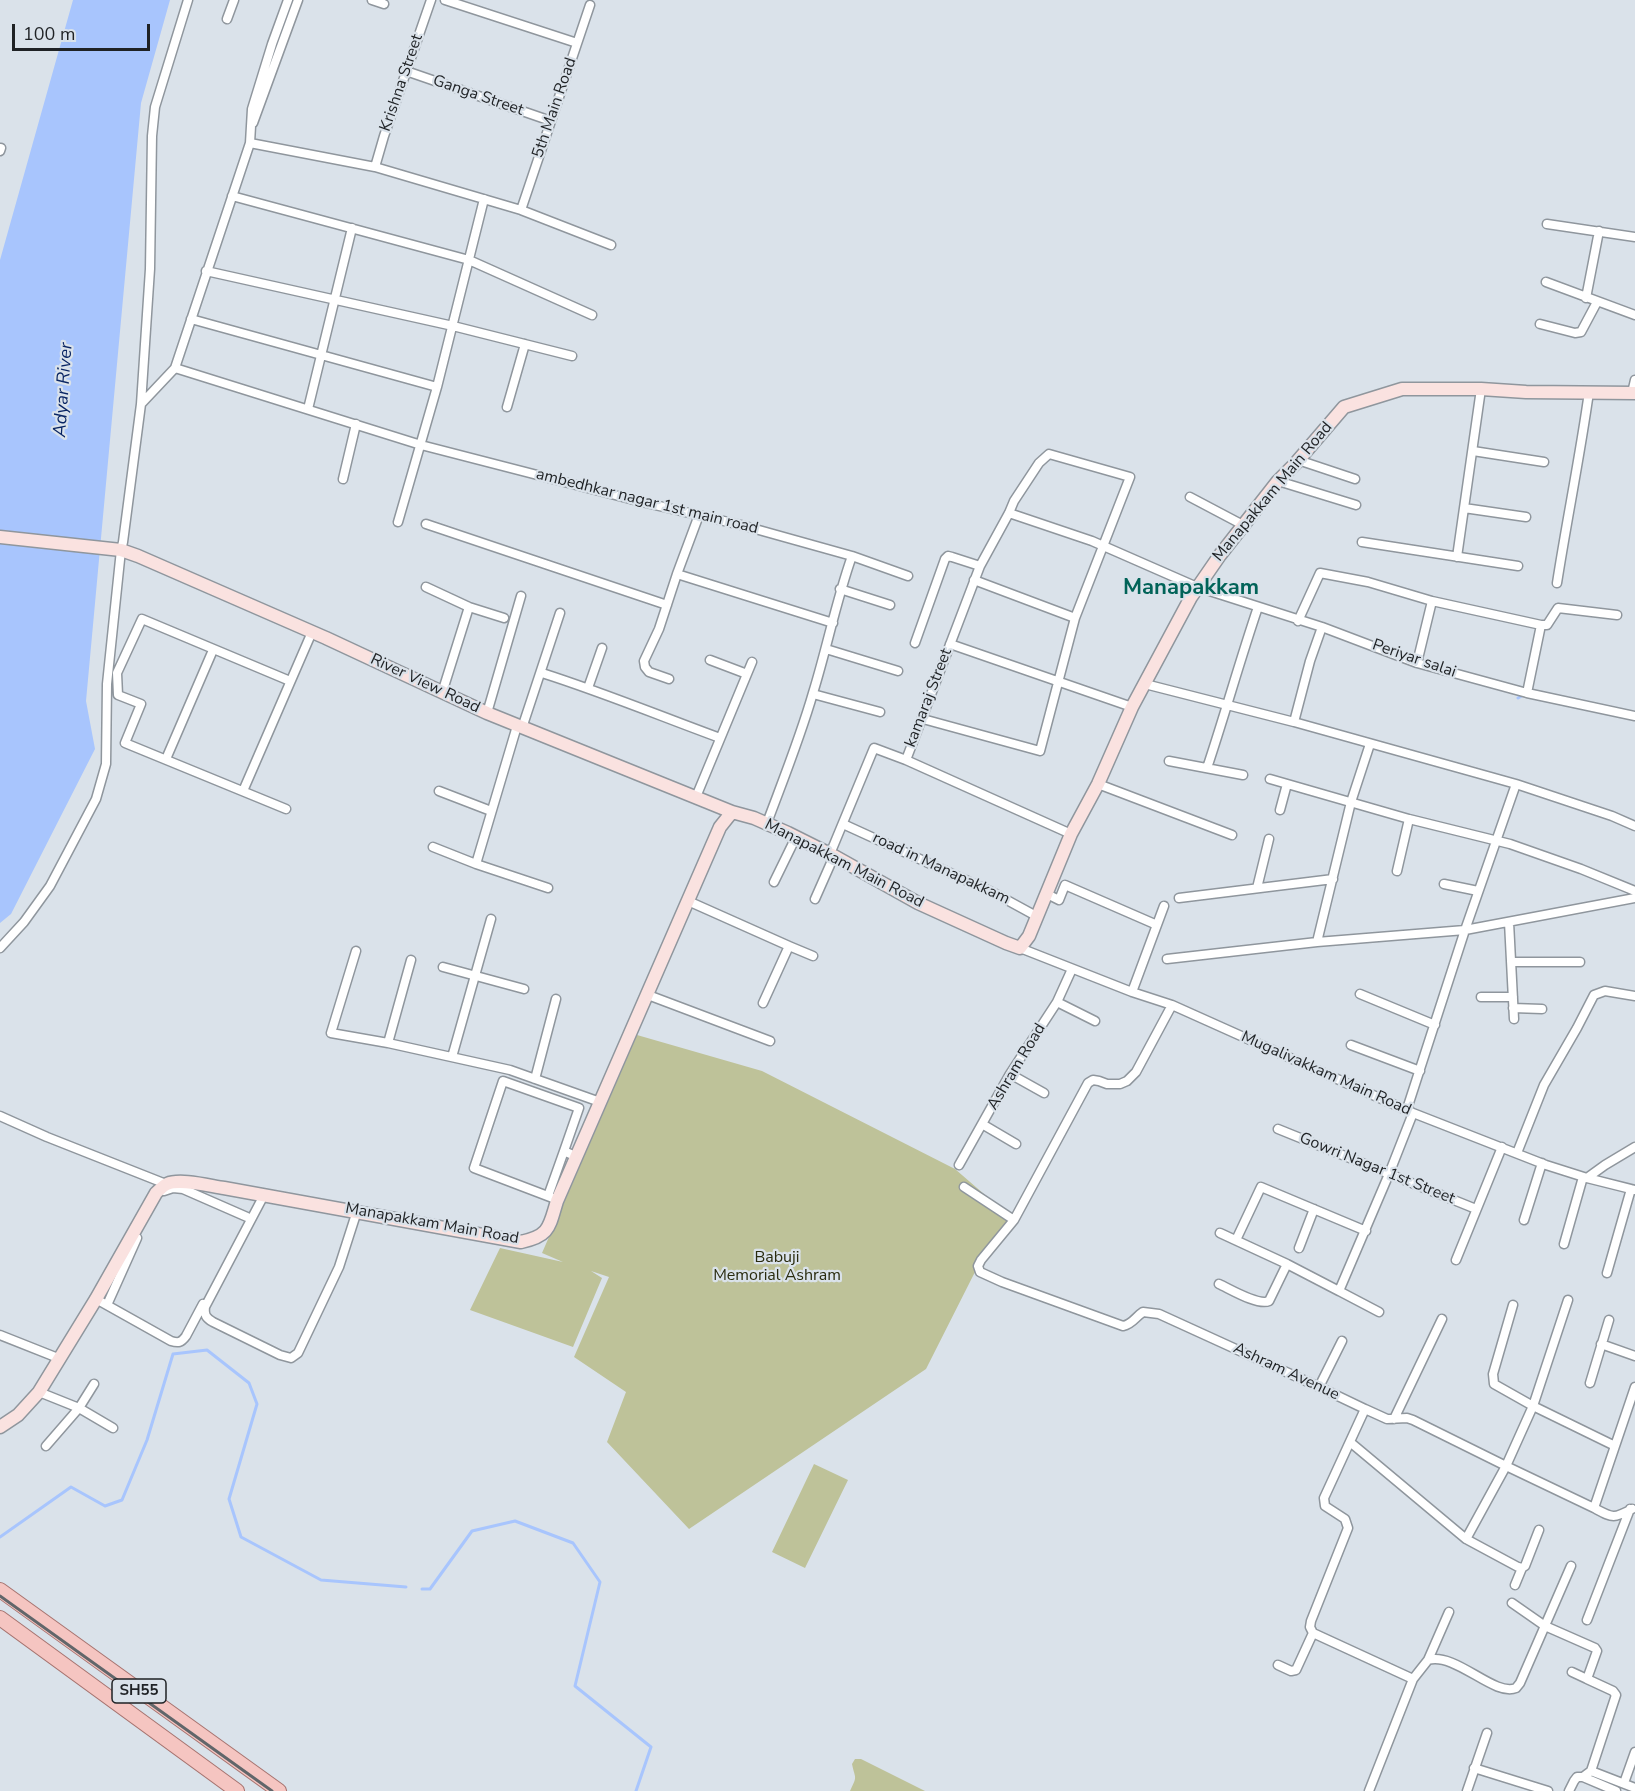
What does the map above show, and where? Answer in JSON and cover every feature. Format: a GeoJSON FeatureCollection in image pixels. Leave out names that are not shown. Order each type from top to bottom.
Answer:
{"type":"FeatureCollection","features":[{"type":"Feature","properties":{"kind":"main road","name":"Manapakkam Main Road"},"geometry":{"type":"LineString","coordinates":[[166,1184],[193,1183],[521,1242],[533,1240],[544,1234],[550,1224],[553,1198],[577,1157],[720,827],[732,812],[747,815],[796,837],[918,903],[1020,948],[1029,936],[1071,834],[1098,784],[1132,707],[1197,587],[1278,481],[1344,407],[1402,389],[1481,388],[1526,392],[1634,393]]}},
{"type":"Feature","properties":{"kind":"main road","name":"River View Road"},"geometry":{"type":"LineString","coordinates":[[0,537],[121,550],[312,632],[487,713],[732,812]]}},
{"type":"Feature","properties":{"kind":"main road"},"geometry":{"type":"LineString","coordinates":[[0,1427],[18,1415],[39,1392],[96,1299],[156,1193],[166,1184]]}},
{"type":"Feature","properties":{"kind":"main road","name":"SH55"},"geometry":{"type":"LineString","coordinates":[[0,1590],[279,1791]]}},
{"type":"Feature","properties":{"kind":"main road","name":"SH55"},"geometry":{"type":"LineString","coordinates":[[0,1618],[237,1791]]}},
{"type":"Feature","properties":{"kind":"street"},"geometry":{"type":"LineString","coordinates":[[0,948],[24,922],[50,886],[96,799],[106,764],[107,684],[121,550],[141,404],[150,269],[152,136],[155,107],[188,0]]}},
{"type":"Feature","properties":{"kind":"street"},"geometry":{"type":"LineString","coordinates":[[228,19],[234,0]]}},
{"type":"Feature","properties":{"kind":"street"},"geometry":{"type":"LineString","coordinates":[[276,45],[288,0]]}},
{"type":"Feature","properties":{"kind":"street"},"geometry":{"type":"LineString","coordinates":[[141,404],[175,368],[250,143],[252,109],[276,45],[298,0]]}},
{"type":"Feature","properties":{"kind":"street"},"geometry":{"type":"LineString","coordinates":[[372,0],[384,4]]}},
{"type":"Feature","properties":{"kind":"street","name":"Krishna Street"},"geometry":{"type":"LineString","coordinates":[[375,167],[431,0]]}},
{"type":"Feature","properties":{"kind":"street"},"geometry":{"type":"LineString","coordinates":[[445,0],[577,43]]}},
{"type":"Feature","properties":{"kind":"street","name":"5th Main Road"},"geometry":{"type":"LineString","coordinates":[[520,210],[590,5]]}},
{"type":"Feature","properties":{"kind":"street","name":"Ganga Street"},"geometry":{"type":"LineString","coordinates":[[406,71],[551,121]]}},
{"type":"Feature","properties":{"kind":"street"},"geometry":{"type":"LineString","coordinates":[[250,143],[375,167],[520,210],[611,245]]}},
{"type":"Feature","properties":{"kind":"street"},"geometry":{"type":"LineString","coordinates":[[232,196],[469,260],[592,315]]}},
{"type":"Feature","properties":{"kind":"street"},"geometry":{"type":"LineString","coordinates":[[398,522],[437,387],[484,199]]}},
{"type":"Feature","properties":{"kind":"street"},"geometry":{"type":"LineString","coordinates":[[1547,224],[1635,237]]}},
{"type":"Feature","properties":{"kind":"street"},"geometry":{"type":"LineString","coordinates":[[308,409],[352,228]]}},
{"type":"Feature","properties":{"kind":"street"},"geometry":{"type":"LineString","coordinates":[[1586,298],[1599,231]]}},
{"type":"Feature","properties":{"kind":"street"},"geometry":{"type":"LineString","coordinates":[[206,271],[453,326],[572,356]]}},
{"type":"Feature","properties":{"kind":"street"},"geometry":{"type":"LineString","coordinates":[[1546,282],[1635,315]]}},
{"type":"Feature","properties":{"kind":"street"},"geometry":{"type":"LineString","coordinates":[[1540,324],[1575,333],[1581,332],[1597,302]]}},
{"type":"Feature","properties":{"kind":"street"},"geometry":{"type":"LineString","coordinates":[[191,319],[437,387]]}},
{"type":"Feature","properties":{"kind":"street"},"geometry":{"type":"LineString","coordinates":[[507,407],[525,344]]}},
{"type":"Feature","properties":{"kind":"street","name":"ambedhkar nagar 1st main road"},"geometry":{"type":"LineString","coordinates":[[175,368],[421,445],[741,525],[852,556],[908,576]]}},
{"type":"Feature","properties":{"kind":"street"},"geometry":{"type":"LineString","coordinates":[[1634,393],[1635,380]]}},
{"type":"Feature","properties":{"kind":"street"},"geometry":{"type":"LineString","coordinates":[[1457,557],[1481,388]]}},
{"type":"Feature","properties":{"kind":"street"},"geometry":{"type":"LineString","coordinates":[[1557,583],[1589,392]]}},
{"type":"Feature","properties":{"kind":"street"},"geometry":{"type":"LineString","coordinates":[[343,479],[356,424]]}},
{"type":"Feature","properties":{"kind":"street"},"geometry":{"type":"LineString","coordinates":[[1473,451],[1544,462]]}},
{"type":"Feature","properties":{"kind":"street","name":"kamaraj Street"},"geometry":{"type":"LineString","coordinates":[[815,899],[874,748],[906,760],[980,566],[1014,501],[1039,463],[1049,454],[1130,477],[1104,546]]}},
{"type":"Feature","properties":{"kind":"street"},"geometry":{"type":"LineString","coordinates":[[1298,460],[1355,479]]}},
{"type":"Feature","properties":{"kind":"street"},"geometry":{"type":"LineString","coordinates":[[1278,481],[1356,505]]}},
{"type":"Feature","properties":{"kind":"street"},"geometry":{"type":"LineString","coordinates":[[1190,497],[1243,525]]}},
{"type":"Feature","properties":{"kind":"street"},"geometry":{"type":"LineString","coordinates":[[1464,508],[1526,517]]}},
{"type":"Feature","properties":{"kind":"street","name":"Periyar salai"},"geometry":{"type":"LineString","coordinates":[[1009,513],[1104,546],[1197,587],[1322,627],[1417,663],[1527,693],[1635,716]]}},
{"type":"Feature","properties":{"kind":"street"},"geometry":{"type":"LineString","coordinates":[[669,679],[649,672],[644,661],[699,515]]}},
{"type":"Feature","properties":{"kind":"street"},"geometry":{"type":"LineString","coordinates":[[426,525],[667,605]]}},
{"type":"Feature","properties":{"kind":"street"},"geometry":{"type":"LineString","coordinates":[[1362,542],[1518,566]]}},
{"type":"Feature","properties":{"kind":"street"},"geometry":{"type":"LineString","coordinates":[[923,719],[1040,751],[1075,618],[1104,546]]}},
{"type":"Feature","properties":{"kind":"street"},"geometry":{"type":"LineString","coordinates":[[766,823],[797,744],[826,649],[840,589],[852,556]]}},
{"type":"Feature","properties":{"kind":"street"},"geometry":{"type":"LineString","coordinates":[[915,643],[945,559],[948,556],[980,566]]}},
{"type":"Feature","properties":{"kind":"street"},"geometry":{"type":"LineString","coordinates":[[1298,621],[1320,573],[1368,582],[1432,601],[1541,625],[1547,625],[1557,608],[1617,615]]}},
{"type":"Feature","properties":{"kind":"street"},"geometry":{"type":"LineString","coordinates":[[678,574],[833,623]]}},
{"type":"Feature","properties":{"kind":"street"},"geometry":{"type":"LineString","coordinates":[[974,580],[1075,618]]}},
{"type":"Feature","properties":{"kind":"street"},"geometry":{"type":"LineString","coordinates":[[426,587],[469,607],[504,618]]}},
{"type":"Feature","properties":{"kind":"street"},"geometry":{"type":"LineString","coordinates":[[840,589],[890,604]]}},
{"type":"Feature","properties":{"kind":"street"},"geometry":{"type":"LineString","coordinates":[[487,713],[521,596]]}},
{"type":"Feature","properties":{"kind":"street"},"geometry":{"type":"LineString","coordinates":[[1417,663],[1432,601]]}},
{"type":"Feature","properties":{"kind":"street"},"geometry":{"type":"LineString","coordinates":[[442,693],[469,607]]}},
{"type":"Feature","properties":{"kind":"street"},"geometry":{"type":"LineString","coordinates":[[1207,768],[1258,607]]}},
{"type":"Feature","properties":{"kind":"street"},"geometry":{"type":"LineString","coordinates":[[476,864],[491,811],[520,727],[542,673],[560,614]]}},
{"type":"Feature","properties":{"kind":"street"},"geometry":{"type":"LineString","coordinates":[[286,809],[125,743],[141,704],[118,695],[117,673],[142,619],[290,681]]}},
{"type":"Feature","properties":{"kind":"street"},"geometry":{"type":"LineString","coordinates":[[1527,693],[1541,625]]}},
{"type":"Feature","properties":{"kind":"street"},"geometry":{"type":"LineString","coordinates":[[1294,722],[1310,661],[1322,627]]}},
{"type":"Feature","properties":{"kind":"street"},"geometry":{"type":"LineString","coordinates":[[243,791],[312,632]]}},
{"type":"Feature","properties":{"kind":"street"},"geometry":{"type":"LineString","coordinates":[[950,644],[1132,707]]}},
{"type":"Feature","properties":{"kind":"street"},"geometry":{"type":"LineString","coordinates":[[588,688],[602,648]]}},
{"type":"Feature","properties":{"kind":"street"},"geometry":{"type":"LineString","coordinates":[[826,649],[898,671]]}},
{"type":"Feature","properties":{"kind":"street"},"geometry":{"type":"LineString","coordinates":[[166,759],[213,650]]}},
{"type":"Feature","properties":{"kind":"street"},"geometry":{"type":"LineString","coordinates":[[710,660],[747,674]]}},
{"type":"Feature","properties":{"kind":"street"},"geometry":{"type":"LineString","coordinates":[[696,797],[752,662]]}},
{"type":"Feature","properties":{"kind":"street"},"geometry":{"type":"LineString","coordinates":[[542,673],[720,738]]}},
{"type":"Feature","properties":{"kind":"street"},"geometry":{"type":"LineString","coordinates":[[1145,684],[1294,722],[1516,784],[1635,826]]}},
{"type":"Feature","properties":{"kind":"street"},"geometry":{"type":"LineString","coordinates":[[813,693],[880,712]]}},
{"type":"Feature","properties":{"kind":"street"},"geometry":{"type":"LineString","coordinates":[[1317,942],[1351,802],[1370,744]]}},
{"type":"Feature","properties":{"kind":"street"},"geometry":{"type":"LineString","coordinates":[[906,760],[1071,834]]}},
{"type":"Feature","properties":{"kind":"street"},"geometry":{"type":"LineString","coordinates":[[1169,761],[1243,775]]}},
{"type":"Feature","properties":{"kind":"street"},"geometry":{"type":"LineString","coordinates":[[1270,779],[1409,819],[1510,844],[1635,891]]}},
{"type":"Feature","properties":{"kind":"street"},"geometry":{"type":"LineString","coordinates":[[1098,784],[1232,835]]}},
{"type":"Feature","properties":{"kind":"street"},"geometry":{"type":"LineString","coordinates":[[1280,810],[1287,784]]}},
{"type":"Feature","properties":{"kind":"street"},"geometry":{"type":"LineString","coordinates":[[1339,1291],[1389,1174],[1465,930],[1516,784]]}},
{"type":"Feature","properties":{"kind":"street"},"geometry":{"type":"LineString","coordinates":[[439,791],[491,811]]}},
{"type":"Feature","properties":{"kind":"street"},"geometry":{"type":"LineString","coordinates":[[1397,871],[1409,819]]}},
{"type":"Feature","properties":{"kind":"street","name":"road in Manapakkam"},"geometry":{"type":"LineString","coordinates":[[843,824],[994,893],[1038,916]]}},
{"type":"Feature","properties":{"kind":"street"},"geometry":{"type":"LineString","coordinates":[[774,882],[796,837]]}},
{"type":"Feature","properties":{"kind":"street"},"geometry":{"type":"LineString","coordinates":[[1257,888],[1269,840]]}},
{"type":"Feature","properties":{"kind":"street"},"geometry":{"type":"LineString","coordinates":[[433,847],[548,888]]}},
{"type":"Feature","properties":{"kind":"street"},"geometry":{"type":"LineString","coordinates":[[1179,898],[1333,879]]}},
{"type":"Feature","properties":{"kind":"street"},"geometry":{"type":"LineString","coordinates":[[1444,884],[1478,891]]}},
{"type":"Feature","properties":{"kind":"street"},"geometry":{"type":"LineString","coordinates":[[1047,894],[1059,900],[1065,885],[1157,925]]}},
{"type":"Feature","properties":{"kind":"street"},"geometry":{"type":"LineString","coordinates":[[1167,959],[1317,942],[1465,930],[1635,898]]}},
{"type":"Feature","properties":{"kind":"street"},"geometry":{"type":"LineString","coordinates":[[688,901],[813,956]]}},
{"type":"Feature","properties":{"kind":"street"},"geometry":{"type":"LineString","coordinates":[[1132,992],[1164,906]]}},
{"type":"Feature","properties":{"kind":"street"},"geometry":{"type":"LineString","coordinates":[[452,1057],[491,919]]}},
{"type":"Feature","properties":{"kind":"street"},"geometry":{"type":"LineString","coordinates":[[1509,922],[1514,1019]]}},
{"type":"Feature","properties":{"kind":"street"},"geometry":{"type":"LineString","coordinates":[[763,1003],[789,946]]}},
{"type":"Feature","properties":{"kind":"street","name":"Mugalivakkam Main Road"},"geometry":{"type":"LineString","coordinates":[[1020,948],[1132,992],[1172,1005],[1410,1111],[1542,1163],[1633,1189]]}},
{"type":"Feature","properties":{"kind":"street"},"geometry":{"type":"LineString","coordinates":[[356,951],[332,1033],[510,1070],[600,1102]]}},
{"type":"Feature","properties":{"kind":"street"},"geometry":{"type":"LineString","coordinates":[[388,1043],[411,960]]}},
{"type":"Feature","properties":{"kind":"street"},"geometry":{"type":"LineString","coordinates":[[1511,962],[1580,963]]}},
{"type":"Feature","properties":{"kind":"street"},"geometry":{"type":"LineString","coordinates":[[443,967],[524,989]]}},
{"type":"Feature","properties":{"kind":"street","name":"Ashram Road"},"geometry":{"type":"LineString","coordinates":[[959,1165],[1010,1074],[1057,1002],[1072,969]]}},
{"type":"Feature","properties":{"kind":"street"},"geometry":{"type":"LineString","coordinates":[[1517,1153],[1544,1085],[1594,994],[1605,991],[1635,996]]}},
{"type":"Feature","properties":{"kind":"street"},"geometry":{"type":"LineString","coordinates":[[1360,993],[1435,1025]]}},
{"type":"Feature","properties":{"kind":"street"},"geometry":{"type":"LineString","coordinates":[[648,995],[770,1041]]}},
{"type":"Feature","properties":{"kind":"street"},"geometry":{"type":"LineString","coordinates":[[1481,997],[1513,997]]}},
{"type":"Feature","properties":{"kind":"street"},"geometry":{"type":"LineString","coordinates":[[535,1079],[556,999]]}},
{"type":"Feature","properties":{"kind":"street"},"geometry":{"type":"LineString","coordinates":[[1057,1002],[1095,1021]]}},
{"type":"Feature","properties":{"kind":"street"},"geometry":{"type":"LineString","coordinates":[[964,1187],[1014,1220],[1088,1083],[1093,1080],[1107,1084],[1127,1081],[1136,1072],[1172,1005]]}},
{"type":"Feature","properties":{"kind":"street"},"geometry":{"type":"LineString","coordinates":[[1514,1008],[1542,1009]]}},
{"type":"Feature","properties":{"kind":"street"},"geometry":{"type":"LineString","coordinates":[[1352,1045],[1420,1071]]}},
{"type":"Feature","properties":{"kind":"street"},"geometry":{"type":"LineString","coordinates":[[1010,1074],[1044,1093]]}},
{"type":"Feature","properties":{"kind":"street"},"geometry":{"type":"LineString","coordinates":[[503,1081],[579,1108],[564,1151],[553,1198],[474,1168],[503,1081]]}},
{"type":"Feature","properties":{"kind":"street"},"geometry":{"type":"LineString","coordinates":[[0,1116],[166,1184]]}},
{"type":"Feature","properties":{"kind":"street"},"geometry":{"type":"LineString","coordinates":[[982,1124],[1016,1144]]}},
{"type":"Feature","properties":{"kind":"street","name":"Gowri Nagar 1st Street"},"geometry":{"type":"LineString","coordinates":[[1278,1129],[1476,1209]]}},
{"type":"Feature","properties":{"kind":"street"},"geometry":{"type":"LineString","coordinates":[[1456,1260],[1502,1147]]}},
{"type":"Feature","properties":{"kind":"street"},"geometry":{"type":"LineString","coordinates":[[1564,1244],[1586,1177],[1635,1147]]}},
{"type":"Feature","properties":{"kind":"street"},"geometry":{"type":"LineString","coordinates":[[564,1151],[577,1157]]}},
{"type":"Feature","properties":{"kind":"street"},"geometry":{"type":"LineString","coordinates":[[1524,1220],[1542,1163]]}},
{"type":"Feature","properties":{"kind":"street"},"geometry":{"type":"LineString","coordinates":[[1236,1240],[1261,1188],[1366,1231]]}},
{"type":"Feature","properties":{"kind":"street"},"geometry":{"type":"LineString","coordinates":[[107,1305],[142,1227],[166,1189],[183,1189],[247,1217]]}},
{"type":"Feature","properties":{"kind":"street"},"geometry":{"type":"LineString","coordinates":[[1607,1273],[1633,1189]]}},
{"type":"Feature","properties":{"kind":"street"},"geometry":{"type":"LineString","coordinates":[[261,1194],[204,1313],[213,1323],[291,1358],[298,1353],[339,1267],[357,1211]]}},
{"type":"Feature","properties":{"kind":"street"},"geometry":{"type":"LineString","coordinates":[[96,1299],[171,1341],[177,1343],[182,1341],[261,1194]]}},
{"type":"Feature","properties":{"kind":"street"},"geometry":{"type":"LineString","coordinates":[[1299,1248],[1314,1209]]}},
{"type":"Feature","properties":{"kind":"street","name":"Ashram Avenue"},"geometry":{"type":"LineString","coordinates":[[1014,1220],[981,1260],[978,1266],[980,1272],[1123,1326],[1132,1324],[1143,1312],[1159,1314],[1381,1418],[1413,1420],[1506,1466]]}},
{"type":"Feature","properties":{"kind":"street"},"geometry":{"type":"LineString","coordinates":[[1220,1233],[1287,1264],[1379,1312]]}},
{"type":"Feature","properties":{"kind":"street"},"geometry":{"type":"LineString","coordinates":[[1219,1284],[1259,1302],[1267,1303],[1287,1264]]}},
{"type":"Feature","properties":{"kind":"street"},"geometry":{"type":"LineString","coordinates":[[1466,1539],[1506,1466],[1533,1406],[1568,1300]]}},
{"type":"Feature","properties":{"kind":"street"},"geometry":{"type":"LineString","coordinates":[[1513,1305],[1492,1379],[1494,1384],[1615,1446]]}},
{"type":"Feature","properties":{"kind":"street"},"geometry":{"type":"LineString","coordinates":[[1394,1419],[1442,1319]]}},
{"type":"Feature","properties":{"kind":"street"},"geometry":{"type":"LineString","coordinates":[[1590,1383],[1609,1320]]}},
{"type":"Feature","properties":{"kind":"street"},"geometry":{"type":"LineString","coordinates":[[0,1335],[58,1358]]}},
{"type":"Feature","properties":{"kind":"street"},"geometry":{"type":"LineString","coordinates":[[1319,1387],[1342,1341]]}},
{"type":"Feature","properties":{"kind":"street"},"geometry":{"type":"LineString","coordinates":[[1601,1344],[1635,1356]]}},
{"type":"Feature","properties":{"kind":"street"},"geometry":{"type":"LineString","coordinates":[[46,1446],[79,1408],[94,1384]]}},
{"type":"Feature","properties":{"kind":"street"},"geometry":{"type":"LineString","coordinates":[[1594,1508],[1635,1387]]}},
{"type":"Feature","properties":{"kind":"street"},"geometry":{"type":"LineString","coordinates":[[39,1392],[79,1408],[113,1428]]}},
{"type":"Feature","properties":{"kind":"street"},"geometry":{"type":"LineString","coordinates":[[1365,1409],[1324,1498],[1325,1506],[1345,1519],[1348,1528],[1310,1627],[1313,1633],[1413,1679]]}},
{"type":"Feature","properties":{"kind":"street"},"geometry":{"type":"LineString","coordinates":[[1350,1442],[1466,1539],[1522,1568]]}},
{"type":"Feature","properties":{"kind":"street"},"geometry":{"type":"LineString","coordinates":[[1506,1466],[1609,1516],[1615,1517],[1633,1508]]}},
{"type":"Feature","properties":{"kind":"street"},"geometry":{"type":"LineString","coordinates":[[1587,1620],[1633,1508]]}},
{"type":"Feature","properties":{"kind":"street"},"geometry":{"type":"LineString","coordinates":[[1515,1585],[1539,1530]]}},
{"type":"Feature","properties":{"kind":"street"},"geometry":{"type":"LineString","coordinates":[[1428,1660],[1442,1659],[1504,1690],[1516,1688],[1571,1566]]}},
{"type":"Feature","properties":{"kind":"street"},"geometry":{"type":"LineString","coordinates":[[1512,1603],[1545,1626],[1595,1648],[1596,1655],[1587,1679]]}},
{"type":"Feature","properties":{"kind":"street"},"geometry":{"type":"LineString","coordinates":[[1369,1791],[1413,1679],[1428,1660],[1449,1612]]}},
{"type":"Feature","properties":{"kind":"street"},"geometry":{"type":"LineString","coordinates":[[1278,1665],[1291,1671],[1296,1670],[1313,1633]]}},
{"type":"Feature","properties":{"kind":"street"},"geometry":{"type":"LineString","coordinates":[[1569,1791],[1577,1777],[1582,1777],[1591,1771],[1616,1695],[1613,1691],[1572,1672]]}},
{"type":"Feature","properties":{"kind":"street"},"geometry":{"type":"LineString","coordinates":[[1467,1791],[1487,1733]]}},
{"type":"Feature","properties":{"kind":"street"},"geometry":{"type":"LineString","coordinates":[[1624,1784],[1635,1752]]}},
{"type":"Feature","properties":{"kind":"street"},"geometry":{"type":"LineString","coordinates":[[1474,1768],[1548,1791]]}},
{"type":"Feature","properties":{"kind":"street"},"geometry":{"type":"LineString","coordinates":[[1591,1771],[1635,1788]]}},
{"type":"Feature","properties":{"kind":"street"},"geometry":{"type":"LineString","coordinates":[[1582,1777],[1616,1791]]}},
{"type":"Feature","properties":{"kind":"green space","name":"Babuji Memorial Ashram"},"geometry":{"type":"Polygon","coordinates":[[[637,1035],[762,1071],[955,1169],[1014,1220],[978,1266],[926,1369],[689,1529],[607,1442],[626,1392],[574,1357],[609,1277],[591,1271],[602,1278],[573,1347],[470,1310],[500,1248],[563,1262],[542,1253],[637,1035]]]}},
{"type":"Feature","properties":{"kind":"green space"},"geometry":{"type":"Polygon","coordinates":[[[814,1464],[848,1480],[805,1568],[772,1552],[814,1464]]]}},
{"type":"Feature","properties":{"kind":"green space"},"geometry":{"type":"Polygon","coordinates":[[[855,1759],[861,1759],[925,1791],[850,1791],[855,1779],[852,1764],[855,1759]]]}},
{"type":"Feature","properties":{"kind":"water","name":"Adyar River"},"geometry":{"type":"Polygon","coordinates":[[[73,0],[170,0],[141,103],[86,701],[95,749],[11,914],[0,923],[0,260],[73,0]]]}},
{"type":"Feature","properties":{"kind":"waterway"},"geometry":{"type":"LineString","coordinates":[[1518,698],[1525,694]]}},
{"type":"Feature","properties":{"kind":"waterway"},"geometry":{"type":"LineString","coordinates":[[0,1537],[71,1487],[105,1506],[122,1500],[147,1440],[173,1354],[207,1350],[249,1383],[257,1404],[229,1499],[241,1537],[321,1580],[406,1587]]}},
{"type":"Feature","properties":{"kind":"waterway"},"geometry":{"type":"LineString","coordinates":[[422,1589],[430,1589],[472,1531],[515,1521],[573,1543],[600,1582],[575,1686],[651,1747],[636,1791]]}},
{"type":"Feature","properties":{"kind":"railway"},"geometry":{"type":"LineString","coordinates":[[0,1596],[272,1791]]}},
{"type":"Feature","properties":{"kind":"district","name":"Manapakkam"},"geometry":{"type":"Point","coordinates":[1191,589]}}]}
